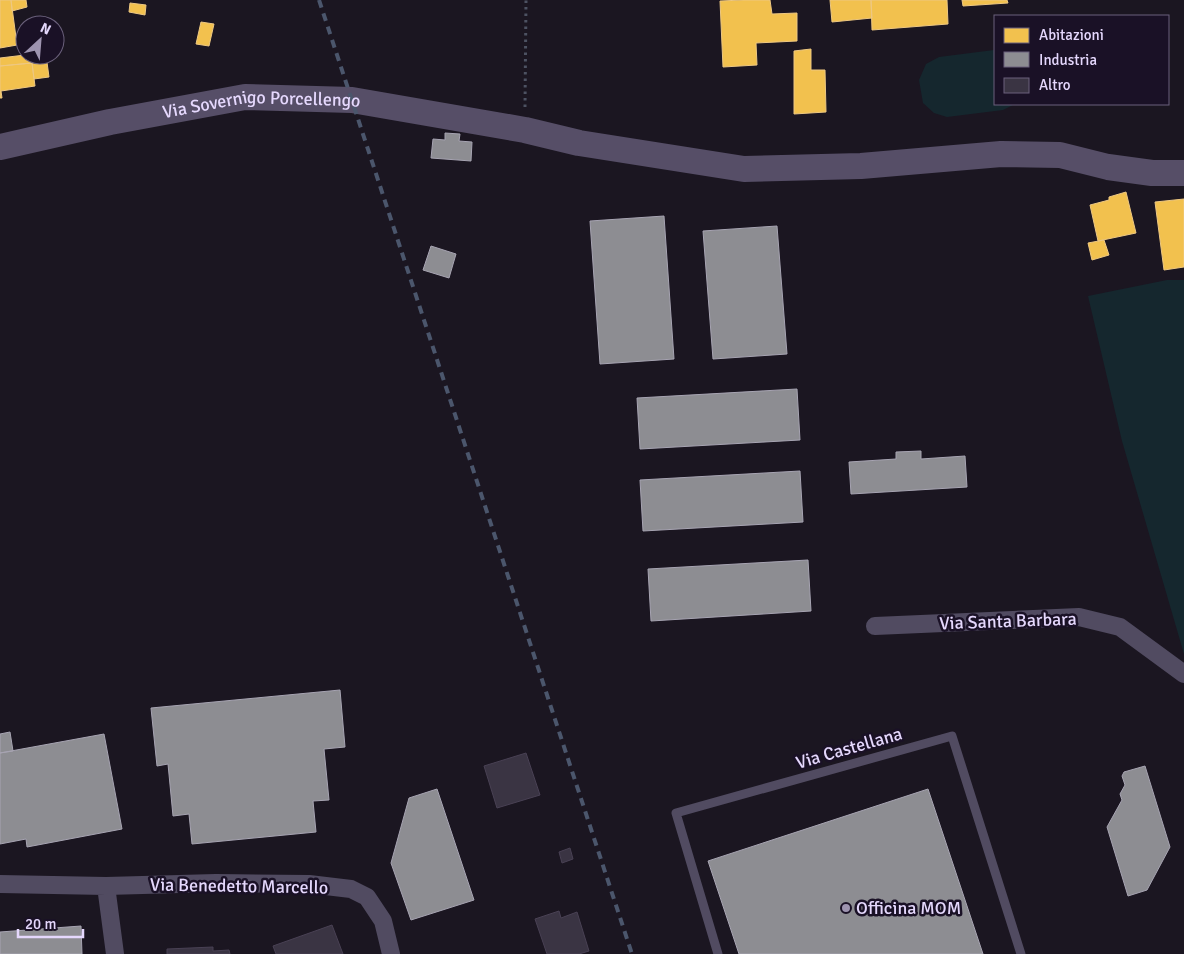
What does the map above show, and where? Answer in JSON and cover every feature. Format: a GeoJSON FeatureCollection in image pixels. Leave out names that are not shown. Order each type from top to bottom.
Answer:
{"type":"FeatureCollection","features":[{"type":"Feature","properties":{"kind":"street","name":"Via Sovernigo Porcellengo"},"geometry":{"type":"LineString","coordinates":[[0,147],[110,122],[245,97],[352,100],[525,130],[579,143],[744,169],[861,166],[1002,154],[1060,155],[1108,166],[1152,173],[1184,173]]}},
{"type":"Feature","properties":{"kind":"street","name":"Via Santa Barbara"},"geometry":{"type":"LineString","coordinates":[[875,626],[1078,617],[1120,628],[1184,674]]}},
{"type":"Feature","properties":{"kind":"street","name":"Via Benedetto Marcello"},"geometry":{"type":"LineString","coordinates":[[0,884],[106,886],[216,883],[309,884],[351,889],[367,897],[383,921],[391,954]]}},
{"type":"Feature","properties":{"kind":"street"},"geometry":{"type":"LineString","coordinates":[[106,886],[115,954]]}},
{"type":"Feature","properties":{"kind":"lane","name":"Via Castellana"},"geometry":{"type":"LineString","coordinates":[[718,954],[676,813],[952,736],[1021,954]]}},
{"type":"Feature","properties":{"kind":"path"},"geometry":{"type":"LineString","coordinates":[[525,130],[526,0]]}},
{"type":"Feature","properties":{"kind":"shaded area"},"geometry":{"type":"Polygon","coordinates":[[[994,50],[994,105],[1013,105],[1003,110],[947,117],[934,113],[923,103],[919,80],[926,64],[939,57],[994,50]]]}},
{"type":"Feature","properties":{"kind":"shaded area"},"geometry":{"type":"Polygon","coordinates":[[[1167,280],[1184,280],[1184,654],[1122,441],[1088,296],[1167,280]]]}},
{"type":"Feature","properties":{"kind":"building: Abitazioni"},"geometry":{"type":"Polygon","coordinates":[[[0,0],[11,0],[15,45],[0,48],[0,0]]]}},
{"type":"Feature","properties":{"kind":"building: Abitazioni"},"geometry":{"type":"Polygon","coordinates":[[[11,0],[26,0],[27,7],[12,11],[11,0]]]}},
{"type":"Feature","properties":{"kind":"building: Abitazioni"},"geometry":{"type":"Polygon","coordinates":[[[770,0],[772,14],[797,13],[797,41],[756,43],[757,65],[723,67],[720,1],[770,0]]]}},
{"type":"Feature","properties":{"kind":"building: Abitazioni"},"geometry":{"type":"Polygon","coordinates":[[[830,0],[871,0],[872,18],[832,22],[830,0]]]}},
{"type":"Feature","properties":{"kind":"building: Abitazioni"},"geometry":{"type":"Polygon","coordinates":[[[871,0],[947,0],[948,24],[872,30],[871,0]]]}},
{"type":"Feature","properties":{"kind":"building: Abitazioni"},"geometry":{"type":"Polygon","coordinates":[[[962,0],[1007,0],[1008,3],[963,6],[962,0]]]}},
{"type":"Feature","properties":{"kind":"building: Abitazioni"},"geometry":{"type":"Polygon","coordinates":[[[130,3],[146,5],[145,15],[129,12],[130,3]]]}},
{"type":"Feature","properties":{"kind":"building: Abitazioni"},"geometry":{"type":"Polygon","coordinates":[[[201,22],[214,24],[209,46],[196,44],[201,22]]]}},
{"type":"Feature","properties":{"kind":"building: Abitazioni"},"geometry":{"type":"Polygon","coordinates":[[[811,49],[811,70],[825,70],[826,112],[794,114],[794,51],[811,49]]]}},
{"type":"Feature","properties":{"kind":"building: Abitazioni"},"geometry":{"type":"Polygon","coordinates":[[[15,56],[15,65],[0,66],[0,58],[15,56]]]}},
{"type":"Feature","properties":{"kind":"building: Abitazioni"},"geometry":{"type":"Polygon","coordinates":[[[32,65],[47,65],[49,77],[34,79],[32,65]]]}},
{"type":"Feature","properties":{"kind":"building: Abitazioni"},"geometry":{"type":"Polygon","coordinates":[[[32,65],[35,86],[1,91],[2,98],[0,98],[0,66],[32,65]]]}},
{"type":"Feature","properties":{"kind":"building: Abitazioni"},"geometry":{"type":"Polygon","coordinates":[[[1126,192],[1136,233],[1098,241],[1090,205],[1109,200],[1109,197],[1126,192]]]}},
{"type":"Feature","properties":{"kind":"building: Abitazioni"},"geometry":{"type":"Polygon","coordinates":[[[1184,199],[1184,267],[1164,270],[1155,202],[1184,199]]]}},
{"type":"Feature","properties":{"kind":"building: Abitazioni"},"geometry":{"type":"Polygon","coordinates":[[[1104,240],[1109,255],[1092,260],[1088,243],[1104,240]]]}},
{"type":"Feature","properties":{"kind":"building: Industria"},"geometry":{"type":"Polygon","coordinates":[[[445,133],[460,134],[459,141],[472,142],[471,161],[431,158],[433,139],[445,140],[445,133]]]}},
{"type":"Feature","properties":{"kind":"building: Industria"},"geometry":{"type":"Polygon","coordinates":[[[664,216],[674,359],[600,364],[590,221],[664,216]]]}},
{"type":"Feature","properties":{"kind":"building: Industria"},"geometry":{"type":"Polygon","coordinates":[[[777,226],[787,354],[713,359],[703,231],[777,226]]]}},
{"type":"Feature","properties":{"kind":"building: Industria"},"geometry":{"type":"Polygon","coordinates":[[[431,246],[456,254],[449,278],[423,270],[431,246]]]}},
{"type":"Feature","properties":{"kind":"building: Industria"},"geometry":{"type":"Polygon","coordinates":[[[797,389],[800,440],[640,449],[637,398],[797,389]]]}},
{"type":"Feature","properties":{"kind":"building: Industria"},"geometry":{"type":"Polygon","coordinates":[[[921,451],[921,459],[965,456],[967,487],[851,494],[849,462],[896,459],[896,452],[921,451]]]}},
{"type":"Feature","properties":{"kind":"building: Industria"},"geometry":{"type":"Polygon","coordinates":[[[800,471],[803,522],[643,531],[640,480],[800,471]]]}},
{"type":"Feature","properties":{"kind":"building: Industria"},"geometry":{"type":"Polygon","coordinates":[[[808,560],[811,611],[651,621],[648,569],[808,560]]]}},
{"type":"Feature","properties":{"kind":"building: Industria"},"geometry":{"type":"Polygon","coordinates":[[[340,690],[345,747],[324,749],[329,800],[313,801],[316,832],[192,844],[189,814],[173,816],[168,764],[157,766],[151,708],[340,690]]]}},
{"type":"Feature","properties":{"kind":"building: Industria"},"geometry":{"type":"Polygon","coordinates":[[[10,732],[13,751],[0,753],[0,734],[10,732]]]}},
{"type":"Feature","properties":{"kind":"building: Industria"},"geometry":{"type":"Polygon","coordinates":[[[104,734],[122,829],[27,847],[26,839],[0,844],[0,753],[104,734]]]}},
{"type":"Feature","properties":{"kind":"building: Industria"},"geometry":{"type":"Polygon","coordinates":[[[1145,766],[1170,847],[1147,890],[1128,896],[1107,827],[1122,800],[1120,794],[1125,785],[1122,776],[1124,772],[1145,766]]]}},
{"type":"Feature","properties":{"kind":"building: Industria"},"geometry":{"type":"Polygon","coordinates":[[[437,789],[474,900],[411,920],[391,863],[409,798],[437,789]]]}},
{"type":"Feature","properties":{"kind":"building: Industria","name":"Officina MOM"},"geometry":{"type":"Polygon","coordinates":[[[928,789],[983,954],[739,954],[708,861],[928,789]]]}},
{"type":"Feature","properties":{"kind":"building: Industria"},"geometry":{"type":"Polygon","coordinates":[[[81,926],[82,954],[0,954],[0,932],[81,926]]]}},
{"type":"Feature","properties":{"kind":"building: Altro"},"geometry":{"type":"Polygon","coordinates":[[[526,753],[540,795],[497,808],[484,766],[526,753]]]}},
{"type":"Feature","properties":{"kind":"building: Altro"},"geometry":{"type":"Polygon","coordinates":[[[570,848],[573,859],[562,863],[559,852],[570,848]]]}},
{"type":"Feature","properties":{"kind":"building: Altro"},"geometry":{"type":"Polygon","coordinates":[[[559,911],[561,918],[577,912],[589,951],[579,954],[547,954],[535,919],[559,911]]]}},
{"type":"Feature","properties":{"kind":"building: Altro"},"geometry":{"type":"Polygon","coordinates":[[[332,925],[343,954],[276,954],[273,946],[332,925]]]}},
{"type":"Feature","properties":{"kind":"building: Altro"},"geometry":{"type":"Polygon","coordinates":[[[213,947],[213,951],[229,950],[230,954],[167,954],[167,949],[213,947]]]}},
{"type":"Feature","properties":{"kind":"railway"},"geometry":{"type":"LineString","coordinates":[[319,0],[632,954]]}},
{"type":"Feature","properties":{"kind":"place","name":"Officina MOM"},"geometry":{"type":"Point","coordinates":[846,908]}}]}
